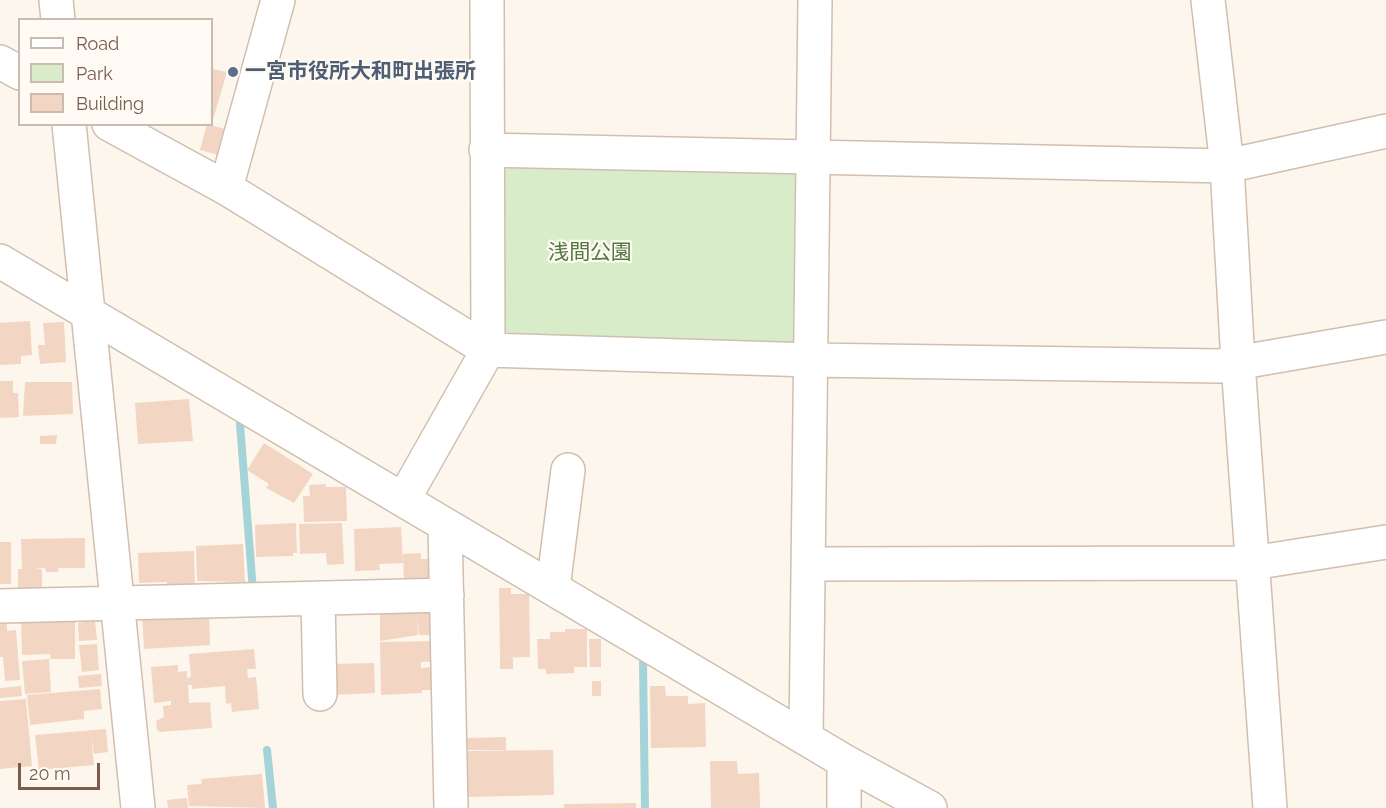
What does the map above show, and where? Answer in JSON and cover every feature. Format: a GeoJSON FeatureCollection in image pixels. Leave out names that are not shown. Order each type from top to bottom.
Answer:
{"type":"FeatureCollection","features":[{"type":"Feature","properties":{"kind":"street"},"geometry":{"type":"LineString","coordinates":[[56,0],[58,18]]}},
{"type":"Feature","properties":{"kind":"street"},"geometry":{"type":"LineString","coordinates":[[226,188],[278,0]]}},
{"type":"Feature","properties":{"kind":"street"},"geometry":{"type":"LineString","coordinates":[[403,500],[488,350],[487,0]]}},
{"type":"Feature","properties":{"kind":"street"},"geometry":{"type":"LineString","coordinates":[[806,738],[815,0]]}},
{"type":"Feature","properties":{"kind":"street"},"geometry":{"type":"LineString","coordinates":[[1208,0],[1227,166],[1238,363],[1270,808]]}},
{"type":"Feature","properties":{"kind":"street"},"geometry":{"type":"LineString","coordinates":[[0,62],[18,72]]}},
{"type":"Feature","properties":{"kind":"street"},"geometry":{"type":"LineString","coordinates":[[69,126],[138,808]]}},
{"type":"Feature","properties":{"kind":"street"},"geometry":{"type":"LineString","coordinates":[[113,126],[226,188],[488,350],[811,360],[1219,366],[1386,337]]}},
{"type":"Feature","properties":{"kind":"street"},"geometry":{"type":"LineString","coordinates":[[486,150],[814,159],[1227,166],[1386,131]]}},
{"type":"Feature","properties":{"kind":"street"},"geometry":{"type":"LineString","coordinates":[[0,261],[844,761],[930,808]]}},
{"type":"Feature","properties":{"kind":"street"},"geometry":{"type":"LineString","coordinates":[[553,588],[568,470]]}},
{"type":"Feature","properties":{"kind":"street"},"geometry":{"type":"LineString","coordinates":[[446,525],[451,808]]}},
{"type":"Feature","properties":{"kind":"street"},"geometry":{"type":"LineString","coordinates":[[808,564],[1252,563],[1386,542]]}},
{"type":"Feature","properties":{"kind":"street"},"geometry":{"type":"LineString","coordinates":[[0,606],[447,595]]}},
{"type":"Feature","properties":{"kind":"street"},"geometry":{"type":"LineString","coordinates":[[318,598],[320,694]]}},
{"type":"Feature","properties":{"kind":"street"},"geometry":{"type":"LineString","coordinates":[[844,761],[844,808]]}},
{"type":"Feature","properties":{"kind":"green space","name":"浅間公園"},"geometry":{"type":"Polygon","coordinates":[[[493,157],[805,167],[803,351],[494,343],[493,157]]]}},
{"type":"Feature","properties":{"kind":"building"},"geometry":{"type":"Polygon","coordinates":[[[213,69],[227,72],[213,120],[213,69]]]}},
{"type":"Feature","properties":{"kind":"building"},"geometry":{"type":"Polygon","coordinates":[[[206,126],[228,130],[222,156],[200,150],[206,126]]]}},
{"type":"Feature","properties":{"kind":"building"},"geometry":{"type":"Polygon","coordinates":[[[30,321],[32,355],[21,356],[21,364],[0,365],[0,323],[30,321]]]}},
{"type":"Feature","properties":{"kind":"building"},"geometry":{"type":"Polygon","coordinates":[[[64,322],[66,362],[40,364],[38,345],[45,345],[43,323],[64,322]]]}},
{"type":"Feature","properties":{"kind":"building"},"geometry":{"type":"Polygon","coordinates":[[[0,381],[13,381],[13,393],[18,393],[19,417],[0,418],[0,381]]]}},
{"type":"Feature","properties":{"kind":"building"},"geometry":{"type":"Polygon","coordinates":[[[25,382],[72,382],[73,414],[23,416],[25,382]]]}},
{"type":"Feature","properties":{"kind":"building"},"geometry":{"type":"Polygon","coordinates":[[[189,399],[193,441],[138,444],[135,403],[189,399]]]}},
{"type":"Feature","properties":{"kind":"building"},"geometry":{"type":"Polygon","coordinates":[[[57,435],[56,444],[40,444],[40,436],[57,435]]]}},
{"type":"Feature","properties":{"kind":"building"},"geometry":{"type":"Polygon","coordinates":[[[264,443],[313,474],[294,503],[266,488],[269,484],[247,470],[264,443]]]}},
{"type":"Feature","properties":{"kind":"building"},"geometry":{"type":"Polygon","coordinates":[[[326,484],[326,487],[346,487],[347,521],[304,522],[303,496],[310,496],[309,485],[326,484]]]}},
{"type":"Feature","properties":{"kind":"building"},"geometry":{"type":"Polygon","coordinates":[[[296,523],[297,553],[293,553],[293,556],[256,557],[255,525],[296,523]]]}},
{"type":"Feature","properties":{"kind":"building"},"geometry":{"type":"Polygon","coordinates":[[[342,523],[344,564],[327,565],[326,553],[300,554],[299,524],[342,523]]]}},
{"type":"Feature","properties":{"kind":"building"},"geometry":{"type":"Polygon","coordinates":[[[401,527],[403,563],[379,564],[380,570],[355,571],[354,529],[401,527]]]}},
{"type":"Feature","properties":{"kind":"building"},"geometry":{"type":"Polygon","coordinates":[[[85,538],[85,568],[58,568],[59,572],[46,572],[45,568],[35,568],[42,569],[42,597],[18,597],[18,569],[22,569],[21,539],[85,538]]]}},
{"type":"Feature","properties":{"kind":"building"},"geometry":{"type":"Polygon","coordinates":[[[0,542],[11,542],[11,584],[0,584],[0,542]]]}},
{"type":"Feature","properties":{"kind":"building"},"geometry":{"type":"Polygon","coordinates":[[[243,544],[245,582],[197,581],[196,546],[243,544]]]}},
{"type":"Feature","properties":{"kind":"building"},"geometry":{"type":"Polygon","coordinates":[[[194,551],[195,588],[167,589],[167,582],[139,583],[138,553],[194,551]]]}},
{"type":"Feature","properties":{"kind":"building"},"geometry":{"type":"Polygon","coordinates":[[[421,553],[421,559],[436,559],[437,582],[404,583],[403,554],[421,553]]]}},
{"type":"Feature","properties":{"kind":"building"},"geometry":{"type":"Polygon","coordinates":[[[499,588],[511,588],[511,594],[529,594],[530,657],[500,658],[499,588]]]}},
{"type":"Feature","properties":{"kind":"building"},"geometry":{"type":"Polygon","coordinates":[[[380,606],[437,609],[438,635],[419,635],[417,614],[418,635],[380,641],[380,606]]]}},
{"type":"Feature","properties":{"kind":"building"},"geometry":{"type":"Polygon","coordinates":[[[209,610],[210,645],[144,649],[142,614],[209,610]]]}},
{"type":"Feature","properties":{"kind":"building"},"geometry":{"type":"Polygon","coordinates":[[[21,617],[75,617],[75,659],[50,659],[50,654],[22,655],[21,617]]]}},
{"type":"Feature","properties":{"kind":"building"},"geometry":{"type":"Polygon","coordinates":[[[95,621],[97,640],[79,641],[78,623],[95,621]]]}},
{"type":"Feature","properties":{"kind":"building"},"geometry":{"type":"Polygon","coordinates":[[[0,624],[7,624],[7,631],[16,630],[20,680],[5,681],[3,657],[0,657],[0,624]]]}},
{"type":"Feature","properties":{"kind":"building"},"geometry":{"type":"Polygon","coordinates":[[[565,629],[587,629],[587,667],[574,667],[574,673],[546,674],[546,669],[538,669],[537,639],[550,639],[550,632],[565,632],[565,629]]]}},
{"type":"Feature","properties":{"kind":"building"},"geometry":{"type":"Polygon","coordinates":[[[589,639],[601,639],[601,667],[590,667],[589,639]]]}},
{"type":"Feature","properties":{"kind":"building"},"geometry":{"type":"Polygon","coordinates":[[[438,641],[439,661],[421,662],[421,668],[432,667],[432,690],[422,690],[422,693],[381,695],[380,642],[438,641]]]}},
{"type":"Feature","properties":{"kind":"building"},"geometry":{"type":"Polygon","coordinates":[[[97,644],[99,670],[82,672],[79,645],[97,644]]]}},
{"type":"Feature","properties":{"kind":"building"},"geometry":{"type":"Polygon","coordinates":[[[254,649],[256,669],[247,669],[248,678],[256,677],[259,709],[232,712],[231,703],[226,704],[225,686],[192,689],[192,685],[188,685],[189,703],[210,702],[212,728],[160,732],[157,730],[156,721],[164,717],[163,706],[171,705],[171,701],[154,703],[151,667],[178,665],[178,672],[187,671],[187,678],[191,677],[189,654],[254,649]]]}},
{"type":"Feature","properties":{"kind":"building"},"geometry":{"type":"Polygon","coordinates":[[[500,658],[513,658],[513,669],[500,669],[500,658]]]}},
{"type":"Feature","properties":{"kind":"building"},"geometry":{"type":"Polygon","coordinates":[[[49,659],[51,692],[25,694],[22,661],[49,659]]]}},
{"type":"Feature","properties":{"kind":"building"},"geometry":{"type":"Polygon","coordinates":[[[374,663],[375,693],[333,695],[332,664],[374,663]]]}},
{"type":"Feature","properties":{"kind":"building"},"geometry":{"type":"Polygon","coordinates":[[[101,674],[102,686],[79,688],[78,676],[101,674]]]}},
{"type":"Feature","properties":{"kind":"building"},"geometry":{"type":"Polygon","coordinates":[[[592,681],[601,681],[601,696],[592,696],[592,681]]]}},
{"type":"Feature","properties":{"kind":"building"},"geometry":{"type":"Polygon","coordinates":[[[21,686],[22,696],[0,698],[0,688],[21,686]]]}},
{"type":"Feature","properties":{"kind":"building"},"geometry":{"type":"Polygon","coordinates":[[[650,686],[665,686],[666,696],[688,696],[688,704],[705,703],[706,747],[651,748],[650,686]]]}},
{"type":"Feature","properties":{"kind":"building"},"geometry":{"type":"Polygon","coordinates":[[[100,689],[102,709],[84,711],[84,719],[30,725],[27,695],[100,689]]]}},
{"type":"Feature","properties":{"kind":"building"},"geometry":{"type":"Polygon","coordinates":[[[26,699],[32,766],[0,769],[0,701],[26,699]]]}},
{"type":"Feature","properties":{"kind":"building"},"geometry":{"type":"Polygon","coordinates":[[[106,729],[108,752],[94,754],[91,734],[94,765],[39,770],[35,735],[106,729]]]}},
{"type":"Feature","properties":{"kind":"building"},"geometry":{"type":"Polygon","coordinates":[[[506,737],[506,750],[467,750],[467,738],[506,737]]]}},
{"type":"Feature","properties":{"kind":"building"},"geometry":{"type":"Polygon","coordinates":[[[553,750],[554,795],[468,797],[467,751],[553,750]]]}},
{"type":"Feature","properties":{"kind":"building"},"geometry":{"type":"Polygon","coordinates":[[[710,761],[737,761],[738,774],[759,773],[760,808],[711,808],[710,761]]]}},
{"type":"Feature","properties":{"kind":"building"},"geometry":{"type":"Polygon","coordinates":[[[262,774],[265,808],[189,806],[187,785],[202,784],[201,779],[262,774]]]}},
{"type":"Feature","properties":{"kind":"building"},"geometry":{"type":"Polygon","coordinates":[[[187,798],[188,808],[168,808],[167,800],[187,798]]]}},
{"type":"Feature","properties":{"kind":"building"},"geometry":{"type":"Polygon","coordinates":[[[636,803],[636,808],[564,808],[564,804],[636,803]]]}},
{"type":"Feature","properties":{"kind":"waterway"},"geometry":{"type":"LineString","coordinates":[[240,424],[253,591]]}},
{"type":"Feature","properties":{"kind":"waterway"},"geometry":{"type":"LineString","coordinates":[[643,663],[645,808]]}},
{"type":"Feature","properties":{"kind":"waterway"},"geometry":{"type":"LineString","coordinates":[[267,750],[273,808]]}},
{"type":"Feature","properties":{"kind":"place","name":"一宮市役所大和町出張所"},"geometry":{"type":"Point","coordinates":[233,72]}}]}
